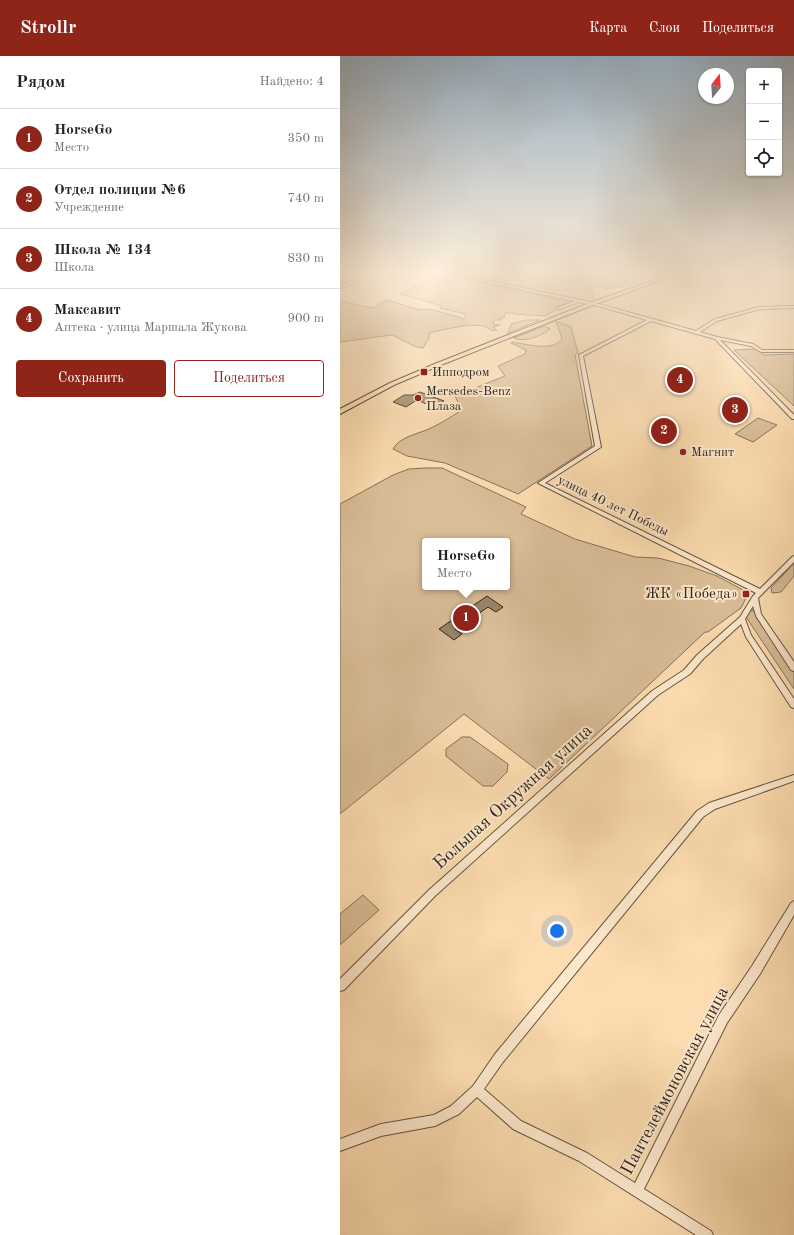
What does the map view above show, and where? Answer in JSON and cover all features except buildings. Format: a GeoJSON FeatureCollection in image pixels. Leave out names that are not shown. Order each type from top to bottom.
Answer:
{"type":"FeatureCollection","features":[{"type":"Feature","properties":{"kind":"main road"},"geometry":{"type":"LineString","coordinates":[[340,412],[392,384],[534,327]]}},
{"type":"Feature","properties":{"kind":"street","name":"улица 40 лет Победы"},"geometry":{"type":"LineString","coordinates":[[635,327],[581,355],[598,447],[541,484],[760,592]]}},
{"type":"Feature","properties":{"kind":"street"},"geometry":{"type":"LineString","coordinates":[[679,327],[716,338],[752,345],[761,351],[794,351]]}},
{"type":"Feature","properties":{"kind":"street"},"geometry":{"type":"LineString","coordinates":[[697,332],[705,327]]}},
{"type":"Feature","properties":{"kind":"street"},"geometry":{"type":"LineString","coordinates":[[716,338],[794,418]]}},
{"type":"Feature","properties":{"kind":"street"},"geometry":{"type":"LineString","coordinates":[[794,558],[754,598],[742,619],[748,635],[794,705]]}},
{"type":"Feature","properties":{"kind":"street"},"geometry":{"type":"LineString","coordinates":[[754,598],[758,614],[794,668]]}},
{"type":"Feature","properties":{"kind":"street","name":"Большая Окружная улица"},"geometry":{"type":"LineString","coordinates":[[340,986],[432,893],[655,693],[687,672],[716,641],[742,619]]}},
{"type":"Feature","properties":{"kind":"street"},"geometry":{"type":"LineString","coordinates":[[340,1145],[381,1130],[435,1120],[455,1110],[477,1090],[499,1058],[700,814],[712,806],[794,778]]}},
{"type":"Feature","properties":{"kind":"street","name":"Пантелеймоновская улица"},"geometry":{"type":"LineString","coordinates":[[638,1190],[723,1019],[756,970],[794,906]]}},
{"type":"Feature","properties":{"kind":"street"},"geometry":{"type":"LineString","coordinates":[[477,1090],[517,1125],[583,1157],[638,1190],[707,1235]]}},
{"type":"Feature","properties":{"kind":"shaded area"},"geometry":{"type":"Polygon","coordinates":[[[340,327],[459,327],[429,333],[429,338],[423,348],[415,346],[392,335],[340,342],[340,327]]]}},
{"type":"Feature","properties":{"kind":"shaded area"},"geometry":{"type":"Polygon","coordinates":[[[485,327],[493,327],[497,330],[491,330],[485,327]]]}},
{"type":"Feature","properties":{"kind":"shaded area"},"geometry":{"type":"Polygon","coordinates":[[[510,327],[523,327],[508,333],[510,327]]]}},
{"type":"Feature","properties":{"kind":"shaded area"},"geometry":{"type":"Polygon","coordinates":[[[542,327],[550,329],[538,336],[528,339],[523,340],[514,338],[542,327]]]}},
{"type":"Feature","properties":{"kind":"shaded area"},"geometry":{"type":"Polygon","coordinates":[[[558,327],[571,327],[578,353],[575,355],[592,446],[518,494],[445,463],[407,456],[393,449],[405,438],[435,426],[462,410],[455,396],[505,376],[498,366],[525,354],[526,350],[511,343],[512,342],[546,346],[558,343],[562,339],[558,327]]]}},
{"type":"Feature","properties":{"kind":"shaded area"},"geometry":{"type":"Polygon","coordinates":[[[757,349],[764,355],[794,354],[794,406],[734,350],[757,349]]]}},
{"type":"Feature","properties":{"kind":"shaded area"},"geometry":{"type":"Polygon","coordinates":[[[758,418],[777,425],[753,442],[735,434],[758,418]]]}},
{"type":"Feature","properties":{"kind":"shaded area"},"geometry":{"type":"Polygon","coordinates":[[[442,468],[526,507],[521,514],[575,539],[635,557],[658,558],[689,566],[717,576],[745,591],[746,598],[741,608],[708,632],[705,632],[549,779],[464,714],[340,814],[340,504],[393,475],[409,469],[442,468]]]}},
{"type":"Feature","properties":{"kind":"shaded area"},"geometry":{"type":"Polygon","coordinates":[[[794,563],[794,576],[781,592],[772,593],[771,588],[794,563]]]}},
{"type":"Feature","properties":{"kind":"shaded area"},"geometry":{"type":"Polygon","coordinates":[[[753,610],[794,671],[794,689],[746,617],[749,612],[753,610]]]}},
{"type":"Feature","properties":{"kind":"shaded area"},"geometry":{"type":"Polygon","coordinates":[[[462,737],[470,737],[508,764],[507,772],[493,786],[483,786],[446,756],[446,749],[462,737]]]}},
{"type":"Feature","properties":{"kind":"shaded area"},"geometry":{"type":"Polygon","coordinates":[[[363,895],[379,910],[340,945],[340,914],[363,895]]]}},
{"type":"Feature","properties":{"kind":"place","name":"Ипподром"},"geometry":{"type":"Point","coordinates":[424,372]}},
{"type":"Feature","properties":{"kind":"place","name":"Максавит"},"geometry":{"type":"Point","coordinates":[680,380]}},
{"type":"Feature","properties":{"kind":"place","name":"Mersedes-Benz Плаза"},"geometry":{"type":"Point","coordinates":[418,398]}},
{"type":"Feature","properties":{"kind":"place","name":"Школа № 134"},"geometry":{"type":"Point","coordinates":[735,410]}},
{"type":"Feature","properties":{"kind":"place","name":"Отдел полиции №6"},"geometry":{"type":"Point","coordinates":[664,431]}},
{"type":"Feature","properties":{"kind":"place","name":"Магнит"},"geometry":{"type":"Point","coordinates":[683,452]}},
{"type":"Feature","properties":{"kind":"place","name":"ЖК «Победа»"},"geometry":{"type":"Point","coordinates":[746,594]}},
{"type":"Feature","properties":{"kind":"place","name":"HorseGo"},"geometry":{"type":"Point","coordinates":[466,618]}}]}
